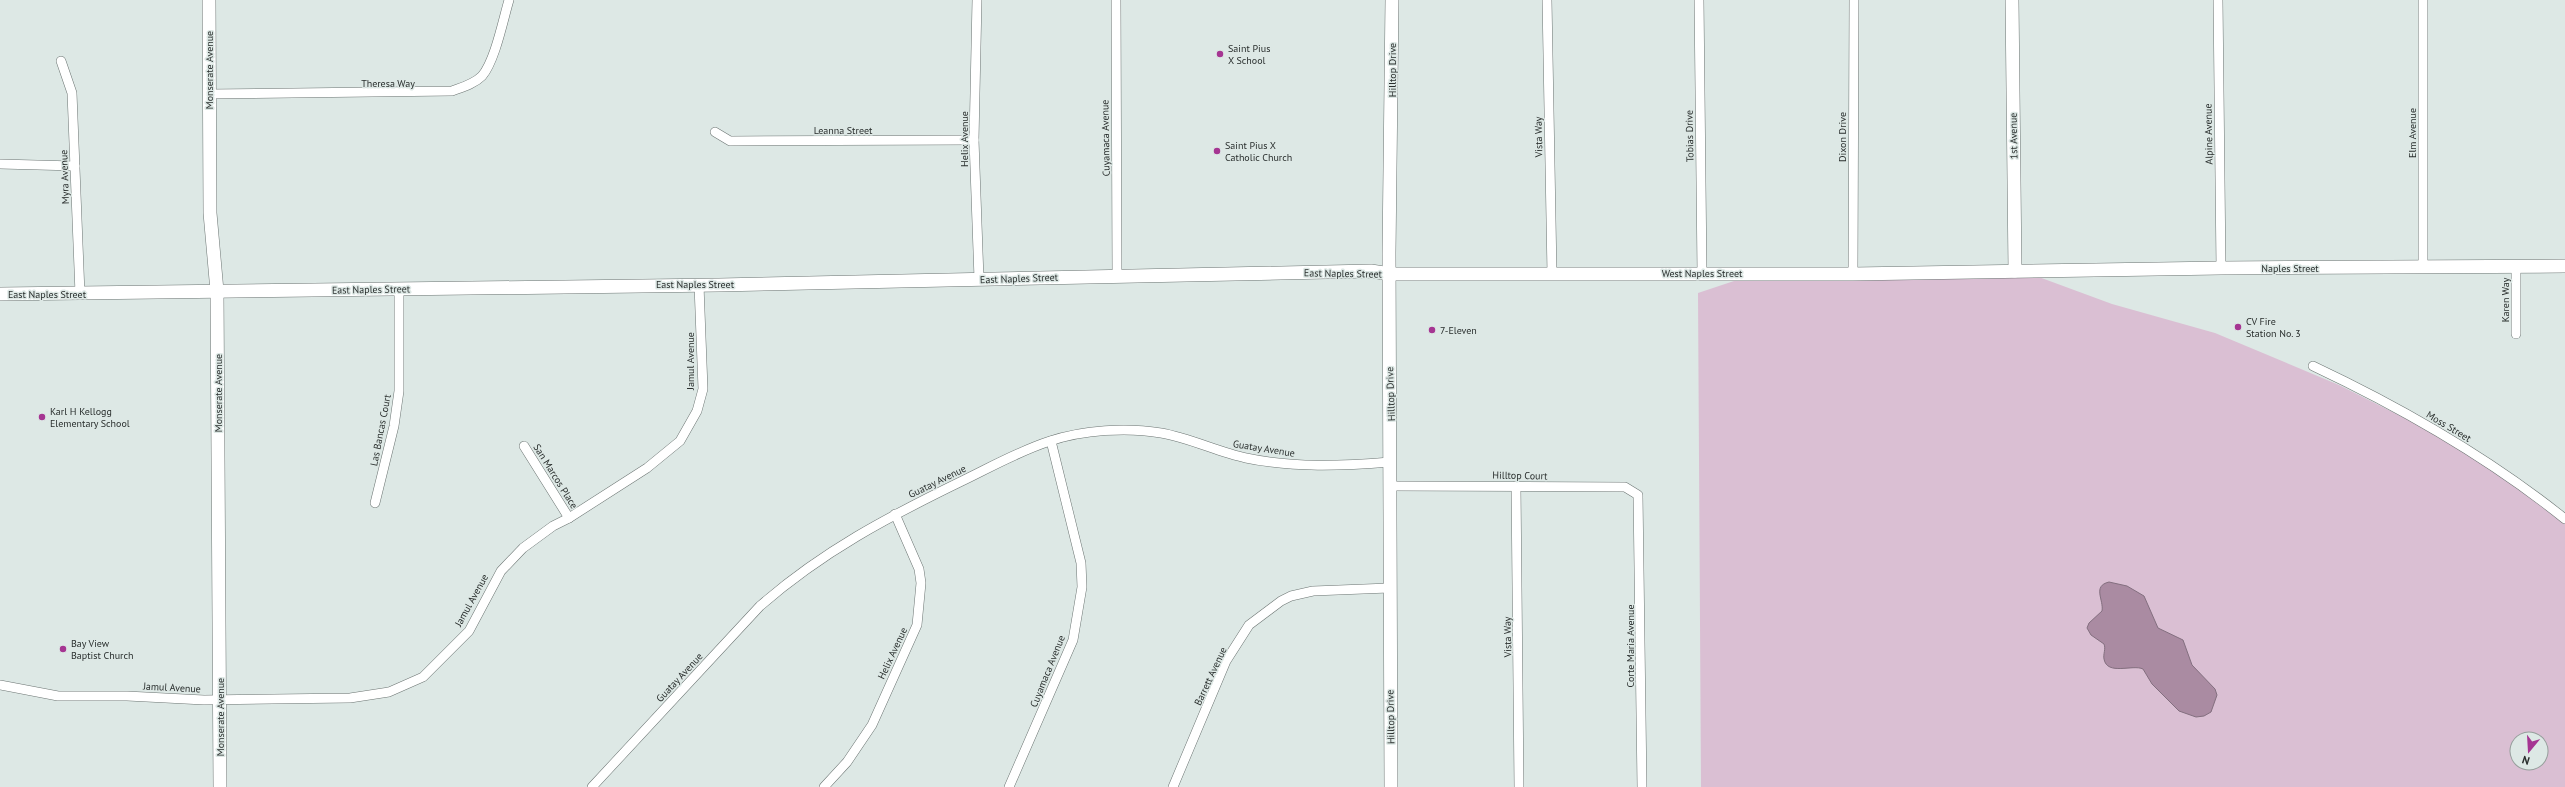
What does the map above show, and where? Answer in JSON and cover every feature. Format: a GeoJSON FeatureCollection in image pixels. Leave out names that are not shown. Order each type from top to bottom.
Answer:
{"type":"FeatureCollection","features":[{"type":"Feature","properties":{"kind":"street","name":"Monserate Avenue"},"geometry":{"type":"LineString","coordinates":[[209,0],[210,213],[217,291],[220,787]]}},
{"type":"Feature","properties":{"kind":"street","name":"Theresa Way"},"geometry":{"type":"LineString","coordinates":[[209,94],[452,91],[473,83],[483,75],[490,62],[509,0]]}},
{"type":"Feature","properties":{"kind":"street","name":"Helix Avenue"},"geometry":{"type":"LineString","coordinates":[[977,0],[974,140],[979,279]]}},
{"type":"Feature","properties":{"kind":"street","name":"Cuyamaca Avenue"},"geometry":{"type":"LineString","coordinates":[[1116,0],[1117,276]]}},
{"type":"Feature","properties":{"kind":"street","name":"Hilltop Drive"},"geometry":{"type":"LineString","coordinates":[[1391,787],[1389,588],[1391,486],[1390,274],[1392,0]]}},
{"type":"Feature","properties":{"kind":"street","name":"Vista Way"},"geometry":{"type":"LineString","coordinates":[[1547,0],[1552,274]]}},
{"type":"Feature","properties":{"kind":"street","name":"Tobias Drive"},"geometry":{"type":"LineString","coordinates":[[1699,0],[1702,273]]}},
{"type":"Feature","properties":{"kind":"street","name":"Dixon Drive"},"geometry":{"type":"LineString","coordinates":[[1853,274],[1854,0]]}},
{"type":"Feature","properties":{"kind":"street","name":"1st Avenue"},"geometry":{"type":"LineString","coordinates":[[2012,0],[2015,271]]}},
{"type":"Feature","properties":{"kind":"street","name":"Alpine Avenue"},"geometry":{"type":"LineString","coordinates":[[2218,0],[2221,268]]}},
{"type":"Feature","properties":{"kind":"street","name":"Elm Avenue"},"geometry":{"type":"LineString","coordinates":[[2422,266],[2423,0]]}},
{"type":"Feature","properties":{"kind":"street","name":"Myra Avenue"},"geometry":{"type":"LineString","coordinates":[[61,61],[72,92],[80,294]]}},
{"type":"Feature","properties":{"kind":"street","name":"Leanna Street"},"geometry":{"type":"LineString","coordinates":[[715,132],[730,141],[974,140]]}},
{"type":"Feature","properties":{"kind":"street"},"geometry":{"type":"LineString","coordinates":[[0,164],[75,166]]}},
{"type":"Feature","properties":{"kind":"street","name":"Naples Street"},"geometry":{"type":"LineString","coordinates":[[2015,271],[2422,266],[2565,266]]}},
{"type":"Feature","properties":{"kind":"street","name":"Karen Way"},"geometry":{"type":"LineString","coordinates":[[2516,266],[2516,334]]}},
{"type":"Feature","properties":{"kind":"street","name":"East Naples Street"},"geometry":{"type":"LineString","coordinates":[[0,294],[699,285],[1376,271],[1390,274]]}},
{"type":"Feature","properties":{"kind":"street","name":"West Naples Street"},"geometry":{"type":"LineString","coordinates":[[1390,274],[1853,274],[2015,271]]}},
{"type":"Feature","properties":{"kind":"street","name":"Jamul Avenue"},"geometry":{"type":"LineString","coordinates":[[0,685],[58,696],[127,696],[220,700],[359,698],[389,692],[423,677],[469,631],[501,570],[523,548],[553,526],[569,518],[676,446],[697,411],[703,389],[699,285]]}},
{"type":"Feature","properties":{"kind":"street","name":"Las Bancas Court"},"geometry":{"type":"LineString","coordinates":[[375,503],[394,426],[399,390],[398,288]]}},
{"type":"Feature","properties":{"kind":"street","name":"Moss Street"},"geometry":{"type":"LineString","coordinates":[[2313,366],[2388,403],[2464,447],[2565,519]]}},
{"type":"Feature","properties":{"kind":"street","name":"Guatay Avenue"},"geometry":{"type":"LineString","coordinates":[[592,787],[760,606],[818,559],[895,514],[1027,449],[1080,434],[1131,431],[1162,433],[1229,454],[1308,466],[1390,462]]}},
{"type":"Feature","properties":{"kind":"street","name":"Cuyamaca Avenue"},"geometry":{"type":"LineString","coordinates":[[1009,787],[1073,640],[1082,587],[1081,563],[1051,441]]}},
{"type":"Feature","properties":{"kind":"street","name":"San Marcos Place"},"geometry":{"type":"LineString","coordinates":[[524,446],[569,518]]}},
{"type":"Feature","properties":{"kind":"street","name":"Hilltop Court"},"geometry":{"type":"LineString","coordinates":[[1391,486],[1625,488],[1638,495],[1639,504]]}},
{"type":"Feature","properties":{"kind":"street","name":"Vista Way"},"geometry":{"type":"LineString","coordinates":[[1516,486],[1519,787]]}},
{"type":"Feature","properties":{"kind":"street","name":"Corte Maria Avenue"},"geometry":{"type":"LineString","coordinates":[[1639,504],[1642,787]]}},
{"type":"Feature","properties":{"kind":"street","name":"Helix Avenue"},"geometry":{"type":"LineString","coordinates":[[824,787],[847,762],[872,725],[917,626],[921,583],[919,569],[895,514]]}},
{"type":"Feature","properties":{"kind":"street","name":"Barrett Avenue"},"geometry":{"type":"LineString","coordinates":[[1177,786],[1226,661],[1249,625],[1281,601],[1291,596],[1313,591],[1389,588]]}},
{"type":"Feature","properties":{"kind":"shaded area"},"geometry":{"type":"Polygon","coordinates":[[[2014,268],[2112,304],[2215,333],[2339,385],[2440,436],[2565,519],[2565,787],[1701,787],[1698,293],[1767,270],[2014,268]]]}},
{"type":"Feature","properties":{"kind":"shaded area"},"geometry":{"type":"Polygon","coordinates":[[[2109,582],[2127,586],[2144,596],[2158,628],[2183,640],[2192,665],[2215,689],[2217,695],[2211,712],[2204,716],[2196,717],[2179,711],[2152,684],[2143,669],[2115,668],[2106,664],[2104,659],[2104,644],[2091,635],[2087,628],[2089,623],[2102,611],[2100,590],[2104,584],[2109,582]]]}},
{"type":"Feature","properties":{"kind":"place","name":"Saint Pius X School"},"geometry":{"type":"Point","coordinates":[1220,54]}},
{"type":"Feature","properties":{"kind":"place","name":"Saint Pius X Catholic Church"},"geometry":{"type":"Point","coordinates":[1217,151]}},
{"type":"Feature","properties":{"kind":"place","name":"CV Fire Station No. 3"},"geometry":{"type":"Point","coordinates":[2238,327]}},
{"type":"Feature","properties":{"kind":"place","name":"7-Eleven"},"geometry":{"type":"Point","coordinates":[1432,330]}},
{"type":"Feature","properties":{"kind":"place","name":"Karl H Kellogg Elementary School"},"geometry":{"type":"Point","coordinates":[42,417]}},
{"type":"Feature","properties":{"kind":"place","name":"Bay View Baptist Church"},"geometry":{"type":"Point","coordinates":[63,649]}}]}
